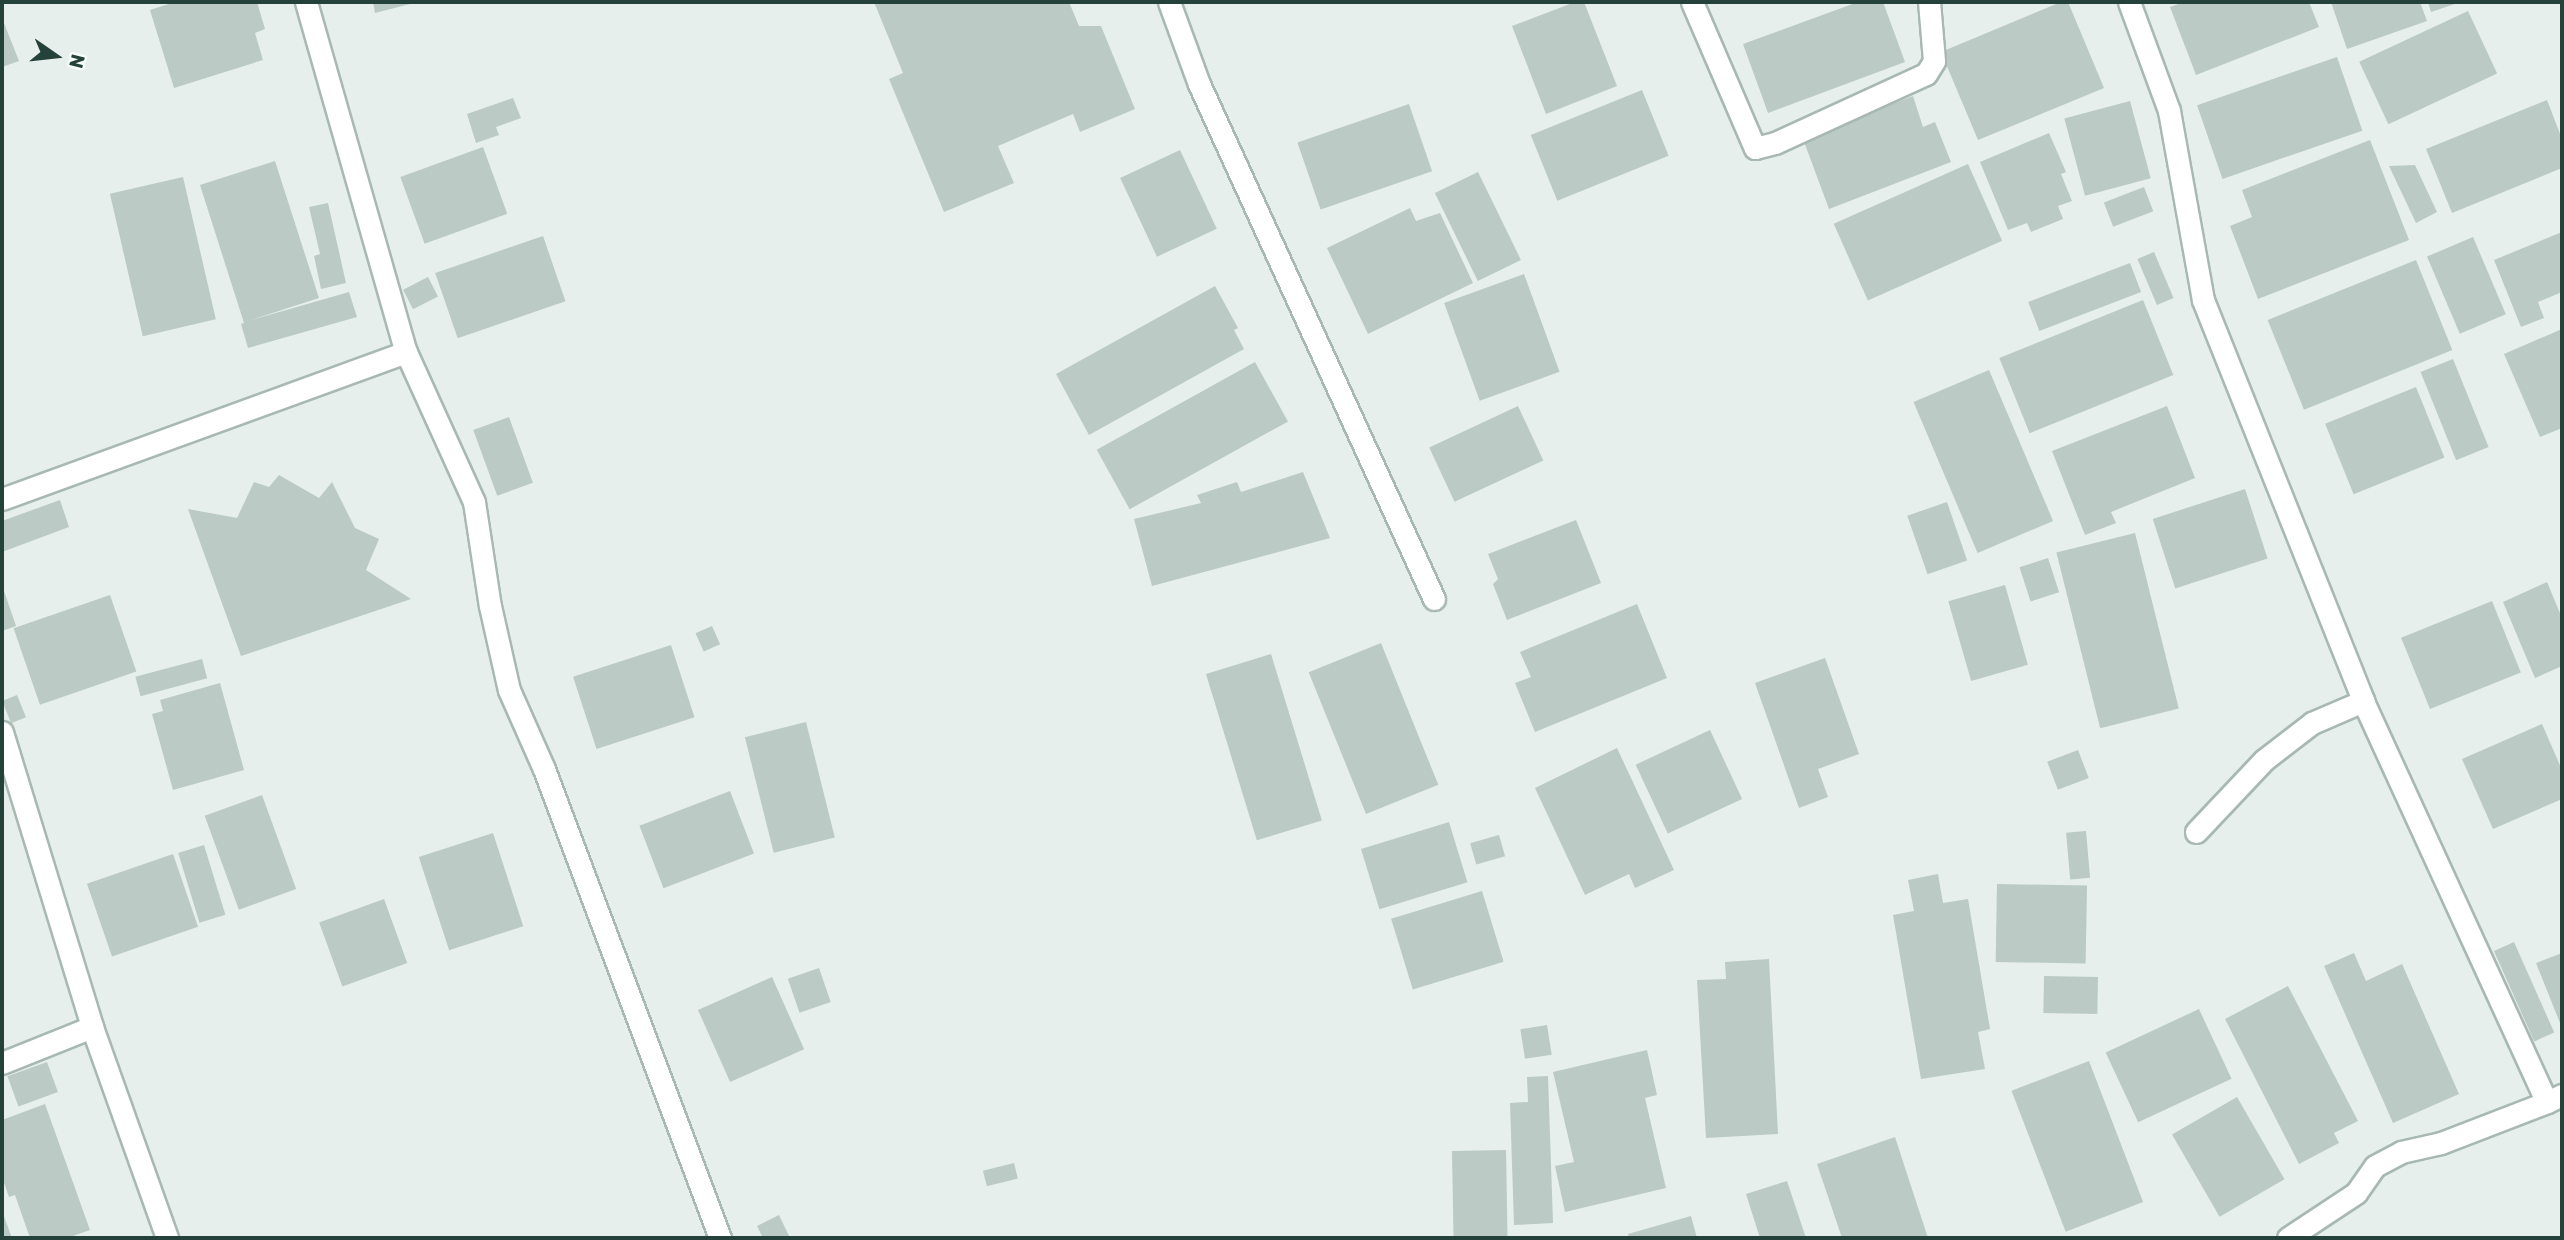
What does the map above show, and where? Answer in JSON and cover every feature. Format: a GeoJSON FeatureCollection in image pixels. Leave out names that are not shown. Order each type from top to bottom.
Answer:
{"type":"FeatureCollection","features":[{"type":"Feature","properties":{"kind":"street"},"geometry":{"type":"LineString","coordinates":[[306,2],[406,352],[474,502],[490,606],[509,690],[544,769],[720,1238]]}},
{"type":"Feature","properties":{"kind":"street"},"geometry":{"type":"LineString","coordinates":[[1169,2],[1199,84],[1434,599]]}},
{"type":"Feature","properties":{"kind":"street"},"geometry":{"type":"LineString","coordinates":[[1692,2],[1755,148],[1776,143],[1926,74],[1934,61],[1929,2]]}},
{"type":"Feature","properties":{"kind":"street"},"geometry":{"type":"LineString","coordinates":[[2129,2],[2169,111],[2203,300],[2363,701],[2555,1099],[2441,1143],[2402,1152],[2375,1166],[2356,1193],[2288,1238]]}},
{"type":"Feature","properties":{"kind":"street"},"geometry":{"type":"LineString","coordinates":[[2,499],[406,352]]}},
{"type":"Feature","properties":{"kind":"street"},"geometry":{"type":"LineString","coordinates":[[2196,832],[2264,760],[2283,745],[2312,723],[2363,701]]}},
{"type":"Feature","properties":{"kind":"street"},"geometry":{"type":"LineString","coordinates":[[2,732],[92,1027],[167,1238]]}},
{"type":"Feature","properties":{"kind":"street"},"geometry":{"type":"LineString","coordinates":[[2,1063],[92,1027]]}},
{"type":"Feature","properties":{"kind":"building"},"geometry":{"type":"Polygon","coordinates":[[[175,2],[257,2],[265,29],[255,33],[263,60],[174,88],[150,10],[175,2]]]}},
{"type":"Feature","properties":{"kind":"building"},"geometry":{"type":"Polygon","coordinates":[[[373,2],[414,2],[414,3],[375,13],[373,2]]]}},
{"type":"Feature","properties":{"kind":"building"},"geometry":{"type":"Polygon","coordinates":[[[874,2],[1069,2],[1079,26],[1101,26],[1135,109],[1080,132],[1073,114],[998,146],[1014,183],[944,212],[889,79],[903,73],[874,2]]]}},
{"type":"Feature","properties":{"kind":"building"},"geometry":{"type":"Polygon","coordinates":[[[1575,2],[1584,2],[1617,86],[1546,114],[1512,26],[1575,2]]]}},
{"type":"Feature","properties":{"kind":"building"},"geometry":{"type":"Polygon","coordinates":[[[1858,2],[1883,2],[1905,62],[1768,113],[1743,44],[1858,2]]]}},
{"type":"Feature","properties":{"kind":"building"},"geometry":{"type":"Polygon","coordinates":[[[2061,2],[2068,2],[2104,88],[1978,140],[1941,52],[2061,2]]]}},
{"type":"Feature","properties":{"kind":"building"},"geometry":{"type":"Polygon","coordinates":[[[2184,2],[2309,2],[2319,27],[2196,75],[2170,7],[2184,2]]]}},
{"type":"Feature","properties":{"kind":"building"},"geometry":{"type":"Polygon","coordinates":[[[2331,2],[2420,2],[2427,21],[2347,49],[2331,2]]]}},
{"type":"Feature","properties":{"kind":"building"},"geometry":{"type":"Polygon","coordinates":[[[2428,2],[2461,2],[2431,12],[2428,2]]]}},
{"type":"Feature","properties":{"kind":"building"},"geometry":{"type":"Polygon","coordinates":[[[2468,11],[2497,74],[2388,124],[2359,62],[2468,11]]]}},
{"type":"Feature","properties":{"kind":"building"},"geometry":{"type":"Polygon","coordinates":[[[2,18],[19,61],[2,67],[2,18]]]}},
{"type":"Feature","properties":{"kind":"building"},"geometry":{"type":"Polygon","coordinates":[[[2337,57],[2362,131],[2222,179],[2197,105],[2337,57]]]}},
{"type":"Feature","properties":{"kind":"building"},"geometry":{"type":"Polygon","coordinates":[[[1642,90],[1669,156],[1557,201],[1531,135],[1642,90]]]}},
{"type":"Feature","properties":{"kind":"building"},"geometry":{"type":"Polygon","coordinates":[[[1913,96],[1923,127],[1935,122],[1951,162],[1829,209],[1803,139],[1913,96]]]}},
{"type":"Feature","properties":{"kind":"building"},"geometry":{"type":"Polygon","coordinates":[[[513,98],[521,118],[496,127],[499,135],[476,143],[467,114],[513,98]]]}},
{"type":"Feature","properties":{"kind":"building"},"geometry":{"type":"Polygon","coordinates":[[[2547,100],[2562,139],[2562,168],[2452,213],[2426,149],[2547,100]]]}},
{"type":"Feature","properties":{"kind":"building"},"geometry":{"type":"Polygon","coordinates":[[[2130,101],[2151,178],[2085,196],[2064,119],[2130,101]]]}},
{"type":"Feature","properties":{"kind":"building"},"geometry":{"type":"Polygon","coordinates":[[[1409,104],[1432,171],[1321,210],[1297,142],[1409,104]]]}},
{"type":"Feature","properties":{"kind":"building"},"geometry":{"type":"Polygon","coordinates":[[[2049,133],[2066,172],[2061,174],[2072,201],[2058,206],[2063,219],[2031,232],[2027,223],[2008,230],[1980,162],[2049,133]]]}},
{"type":"Feature","properties":{"kind":"building"},"geometry":{"type":"Polygon","coordinates":[[[2370,140],[2409,240],[2258,299],[2230,226],[2252,217],[2242,190],[2370,140]]]}},
{"type":"Feature","properties":{"kind":"building"},"geometry":{"type":"Polygon","coordinates":[[[483,147],[507,214],[425,244],[400,177],[483,147]]]}},
{"type":"Feature","properties":{"kind":"building"},"geometry":{"type":"Polygon","coordinates":[[[1180,150],[1217,229],[1157,257],[1120,178],[1180,150]]]}},
{"type":"Feature","properties":{"kind":"building"},"geometry":{"type":"Polygon","coordinates":[[[275,161],[319,298],[248,321],[349,292],[357,317],[248,348],[241,324],[244,323],[200,185],[275,161]]]}},
{"type":"Feature","properties":{"kind":"building"},"geometry":{"type":"Polygon","coordinates":[[[1968,164],[2002,241],[1868,301],[1834,224],[1968,164]]]}},
{"type":"Feature","properties":{"kind":"building"},"geometry":{"type":"Polygon","coordinates":[[[2415,165],[2437,212],[2416,223],[2389,166],[2415,165]]]}},
{"type":"Feature","properties":{"kind":"building"},"geometry":{"type":"Polygon","coordinates":[[[1478,172],[1521,260],[1478,281],[1435,193],[1478,172]]]}},
{"type":"Feature","properties":{"kind":"building"},"geometry":{"type":"Polygon","coordinates":[[[183,177],[216,319],[143,336],[110,194],[183,177]]]}},
{"type":"Feature","properties":{"kind":"building"},"geometry":{"type":"Polygon","coordinates":[[[2144,187],[2153,211],[2113,227],[2104,202],[2144,187]]]}},
{"type":"Feature","properties":{"kind":"building"},"geometry":{"type":"Polygon","coordinates":[[[328,203],[346,283],[321,289],[314,256],[320,254],[309,207],[328,203]]]}},
{"type":"Feature","properties":{"kind":"building"},"geometry":{"type":"Polygon","coordinates":[[[1410,208],[1416,221],[1440,213],[1473,283],[1368,334],[1327,248],[1410,208]]]}},
{"type":"Feature","properties":{"kind":"building"},"geometry":{"type":"Polygon","coordinates":[[[2562,232],[2562,292],[2538,302],[2544,318],[2521,327],[2494,260],[2562,232]]]}},
{"type":"Feature","properties":{"kind":"building"},"geometry":{"type":"Polygon","coordinates":[[[543,236],[565,301],[458,338],[435,273],[543,236]]]}},
{"type":"Feature","properties":{"kind":"building"},"geometry":{"type":"Polygon","coordinates":[[[2473,237],[2506,314],[2460,334],[2427,257],[2473,237]]]}},
{"type":"Feature","properties":{"kind":"building"},"geometry":{"type":"Polygon","coordinates":[[[2154,252],[2174,298],[2157,305],[2137,259],[2154,252]]]}},
{"type":"Feature","properties":{"kind":"building"},"geometry":{"type":"Polygon","coordinates":[[[2416,260],[2452,350],[2304,410],[2268,320],[2416,260]]]}},
{"type":"Feature","properties":{"kind":"building"},"geometry":{"type":"Polygon","coordinates":[[[2130,263],[2141,292],[2039,331],[2028,302],[2130,263]]]}},
{"type":"Feature","properties":{"kind":"building"},"geometry":{"type":"Polygon","coordinates":[[[1524,274],[1560,372],[1480,401],[1444,303],[1524,274]]]}},
{"type":"Feature","properties":{"kind":"building"},"geometry":{"type":"Polygon","coordinates":[[[428,277],[438,297],[413,309],[403,290],[428,277]]]}},
{"type":"Feature","properties":{"kind":"building"},"geometry":{"type":"Polygon","coordinates":[[[1215,286],[1238,328],[1234,330],[1244,349],[1089,435],[1056,374],[1215,286]]]}},
{"type":"Feature","properties":{"kind":"building"},"geometry":{"type":"Polygon","coordinates":[[[2143,300],[2173,375],[2030,433],[1999,358],[2143,300]]]}},
{"type":"Feature","properties":{"kind":"building"},"geometry":{"type":"Polygon","coordinates":[[[2562,329],[2562,428],[2540,437],[2504,354],[2562,329]]]}},
{"type":"Feature","properties":{"kind":"building"},"geometry":{"type":"Polygon","coordinates":[[[2453,359],[2489,447],[2456,460],[2421,372],[2453,359]]]}},
{"type":"Feature","properties":{"kind":"building"},"geometry":{"type":"Polygon","coordinates":[[[1255,362],[1288,421],[1130,509],[1097,450],[1255,362]]]}},
{"type":"Feature","properties":{"kind":"building"},"geometry":{"type":"Polygon","coordinates":[[[1989,370],[2053,521],[1978,553],[1914,402],[1989,370]]]}},
{"type":"Feature","properties":{"kind":"building"},"geometry":{"type":"Polygon","coordinates":[[[2416,387],[2444,457],[2354,494],[2325,424],[2416,387]]]}},
{"type":"Feature","properties":{"kind":"building"},"geometry":{"type":"Polygon","coordinates":[[[1518,406],[1543,460],[1455,502],[1429,447],[1518,406]]]}},
{"type":"Feature","properties":{"kind":"building"},"geometry":{"type":"Polygon","coordinates":[[[2167,406],[2195,478],[2111,512],[2116,523],[2085,535],[2052,451],[2167,406]]]}},
{"type":"Feature","properties":{"kind":"building"},"geometry":{"type":"Polygon","coordinates":[[[509,417],[533,483],[497,496],[473,430],[509,417]]]}},
{"type":"Feature","properties":{"kind":"building"},"geometry":{"type":"Polygon","coordinates":[[[1303,472],[1330,538],[1152,586],[1134,519],[1201,503],[1197,495],[1237,482],[1241,492],[1303,472]]]}},
{"type":"Feature","properties":{"kind":"building"},"geometry":{"type":"Polygon","coordinates":[[[279,475],[319,498],[332,482],[355,528],[379,539],[366,570],[411,599],[241,656],[188,509],[237,518],[254,482],[269,487],[279,475]]]}},
{"type":"Feature","properties":{"kind":"building"},"geometry":{"type":"Polygon","coordinates":[[[2245,489],[2268,558],[2175,588],[2153,519],[2245,489]]]}},
{"type":"Feature","properties":{"kind":"building"},"geometry":{"type":"Polygon","coordinates":[[[60,500],[69,527],[2,552],[2,521],[60,500]]]}},
{"type":"Feature","properties":{"kind":"building"},"geometry":{"type":"Polygon","coordinates":[[[1947,502],[1967,561],[1927,574],[1907,516],[1947,502]]]}},
{"type":"Feature","properties":{"kind":"building"},"geometry":{"type":"Polygon","coordinates":[[[1576,520],[1601,583],[1507,620],[1493,584],[1498,579],[1488,554],[1576,520]]]}},
{"type":"Feature","properties":{"kind":"building"},"geometry":{"type":"Polygon","coordinates":[[[2135,533],[2179,709],[2100,728],[2056,553],[2135,533]]]}},
{"type":"Feature","properties":{"kind":"building"},"geometry":{"type":"Polygon","coordinates":[[[2048,558],[2059,592],[2031,602],[2019,567],[2048,558]]]}},
{"type":"Feature","properties":{"kind":"building"},"geometry":{"type":"Polygon","coordinates":[[[2547,582],[2562,618],[2562,666],[2535,678],[2503,602],[2547,582]]]}},
{"type":"Feature","properties":{"kind":"building"},"geometry":{"type":"Polygon","coordinates":[[[2,585],[16,626],[2,631],[2,585]]]}},
{"type":"Feature","properties":{"kind":"building"},"geometry":{"type":"Polygon","coordinates":[[[2005,585],[2028,665],[1971,681],[1948,601],[2005,585]]]}},
{"type":"Feature","properties":{"kind":"building"},"geometry":{"type":"Polygon","coordinates":[[[110,595],[136,672],[40,705],[14,628],[110,595]]]}},
{"type":"Feature","properties":{"kind":"building"},"geometry":{"type":"Polygon","coordinates":[[[2492,601],[2521,672],[2430,709],[2401,638],[2492,601]]]}},
{"type":"Feature","properties":{"kind":"building"},"geometry":{"type":"Polygon","coordinates":[[[1637,604],[1667,678],[1535,732],[1515,683],[1531,677],[1520,652],[1637,604]]]}},
{"type":"Feature","properties":{"kind":"building"},"geometry":{"type":"Polygon","coordinates":[[[712,626],[720,644],[704,652],[696,633],[712,626]]]}},
{"type":"Feature","properties":{"kind":"building"},"geometry":{"type":"Polygon","coordinates":[[[1381,643],[1438,785],[1366,814],[1309,672],[1381,643]]]}},
{"type":"Feature","properties":{"kind":"building"},"geometry":{"type":"Polygon","coordinates":[[[671,645],[694,717],[597,749],[573,677],[671,645]]]}},
{"type":"Feature","properties":{"kind":"building"},"geometry":{"type":"Polygon","coordinates":[[[1271,654],[1322,820],[1257,840],[1206,674],[1271,654]]]}},
{"type":"Feature","properties":{"kind":"building"},"geometry":{"type":"Polygon","coordinates":[[[1825,658],[1859,754],[1818,769],[1828,797],[1799,808],[1755,683],[1825,658]]]}},
{"type":"Feature","properties":{"kind":"building"},"geometry":{"type":"Polygon","coordinates":[[[202,659],[207,678],[141,696],[135,677],[202,659]]]}},
{"type":"Feature","properties":{"kind":"building"},"geometry":{"type":"Polygon","coordinates":[[[220,683],[244,770],[173,790],[152,714],[163,711],[160,700],[220,683]]]}},
{"type":"Feature","properties":{"kind":"building"},"geometry":{"type":"Polygon","coordinates":[[[17,695],[26,717],[11,723],[2,701],[17,695]]]}},
{"type":"Feature","properties":{"kind":"building"},"geometry":{"type":"Polygon","coordinates":[[[806,722],[835,837],[774,853],[745,737],[806,722]]]}},
{"type":"Feature","properties":{"kind":"building"},"geometry":{"type":"Polygon","coordinates":[[[2542,724],[2562,770],[2562,799],[2493,829],[2462,759],[2542,724]]]}},
{"type":"Feature","properties":{"kind":"building"},"geometry":{"type":"Polygon","coordinates":[[[1710,730],[1742,799],[1668,834],[1636,765],[1710,730]]]}},
{"type":"Feature","properties":{"kind":"building"},"geometry":{"type":"Polygon","coordinates":[[[1617,748],[1674,870],[1635,888],[1629,874],[1585,895],[1535,788],[1617,748]]]}},
{"type":"Feature","properties":{"kind":"building"},"geometry":{"type":"Polygon","coordinates":[[[2078,750],[2089,778],[2058,790],[2047,762],[2078,750]]]}},
{"type":"Feature","properties":{"kind":"building"},"geometry":{"type":"Polygon","coordinates":[[[730,791],[754,854],[663,888],[639,826],[730,791]]]}},
{"type":"Feature","properties":{"kind":"building"},"geometry":{"type":"Polygon","coordinates":[[[262,795],[296,889],[239,910],[205,816],[262,795]]]}},
{"type":"Feature","properties":{"kind":"building"},"geometry":{"type":"Polygon","coordinates":[[[1449,822],[1467,882],[1379,909],[1361,849],[1449,822]]]}},
{"type":"Feature","properties":{"kind":"building"},"geometry":{"type":"Polygon","coordinates":[[[2086,831],[2090,878],[2070,880],[2066,833],[2086,831]]]}},
{"type":"Feature","properties":{"kind":"building"},"geometry":{"type":"Polygon","coordinates":[[[493,833],[523,926],[449,950],[419,857],[493,833]]]}},
{"type":"Feature","properties":{"kind":"building"},"geometry":{"type":"Polygon","coordinates":[[[1499,835],[1505,856],[1476,864],[1470,843],[1499,835]]]}},
{"type":"Feature","properties":{"kind":"building"},"geometry":{"type":"Polygon","coordinates":[[[204,845],[225,915],[200,923],[178,853],[204,845]]]}},
{"type":"Feature","properties":{"kind":"building"},"geometry":{"type":"Polygon","coordinates":[[[173,854],[198,927],[112,956],[87,884],[173,854]]]}},
{"type":"Feature","properties":{"kind":"building"},"geometry":{"type":"Polygon","coordinates":[[[1938,874],[1943,903],[1968,899],[1990,1029],[1978,1032],[1985,1069],[1921,1079],[1893,915],[1914,911],[1908,880],[1938,874]]]}},
{"type":"Feature","properties":{"kind":"building"},"geometry":{"type":"Polygon","coordinates":[[[1997,884],[2087,886],[2086,964],[1996,962],[1997,884]]]}},
{"type":"Feature","properties":{"kind":"building"},"geometry":{"type":"Polygon","coordinates":[[[1482,891],[1504,962],[1413,990],[1391,919],[1482,891]]]}},
{"type":"Feature","properties":{"kind":"building"},"geometry":{"type":"Polygon","coordinates":[[[384,899],[407,963],[342,986],[319,923],[384,899]]]}},
{"type":"Feature","properties":{"kind":"building"},"geometry":{"type":"Polygon","coordinates":[[[2514,942],[2554,1032],[2534,1041],[2494,951],[2514,942]]]}},
{"type":"Feature","properties":{"kind":"building"},"geometry":{"type":"Polygon","coordinates":[[[2354,953],[2366,981],[2402,964],[2459,1094],[2393,1123],[2324,966],[2354,953]]]}},
{"type":"Feature","properties":{"kind":"building"},"geometry":{"type":"Polygon","coordinates":[[[2562,953],[2562,1028],[2536,963],[2562,953]]]}},
{"type":"Feature","properties":{"kind":"building"},"geometry":{"type":"Polygon","coordinates":[[[1769,959],[1778,1134],[1706,1138],[1697,980],[1726,979],[1725,962],[1769,959]]]}},
{"type":"Feature","properties":{"kind":"building"},"geometry":{"type":"Polygon","coordinates":[[[819,968],[831,1002],[800,1013],[788,979],[819,968]]]}},
{"type":"Feature","properties":{"kind":"building"},"geometry":{"type":"Polygon","coordinates":[[[2044,976],[2098,977],[2097,1014],[2043,1013],[2044,976]]]}},
{"type":"Feature","properties":{"kind":"building"},"geometry":{"type":"Polygon","coordinates":[[[772,977],[804,1049],[730,1082],[698,1010],[772,977]]]}},
{"type":"Feature","properties":{"kind":"building"},"geometry":{"type":"Polygon","coordinates":[[[2288,986],[2358,1121],[2334,1133],[2339,1143],[2299,1164],[2225,1019],[2288,986]]]}},
{"type":"Feature","properties":{"kind":"building"},"geometry":{"type":"Polygon","coordinates":[[[2199,1009],[2232,1079],[2138,1122],[2106,1053],[2199,1009]]]}},
{"type":"Feature","properties":{"kind":"building"},"geometry":{"type":"Polygon","coordinates":[[[1547,1025],[1552,1055],[1525,1059],[1520,1029],[1547,1025]]]}},
{"type":"Feature","properties":{"kind":"building"},"geometry":{"type":"Polygon","coordinates":[[[1647,1050],[1657,1095],[1645,1098],[1666,1188],[1565,1212],[1555,1166],[1574,1162],[1553,1072],[1647,1050]]]}},
{"type":"Feature","properties":{"kind":"building"},"geometry":{"type":"Polygon","coordinates":[[[2089,1061],[2143,1202],[2066,1232],[2012,1091],[2089,1061]]]}},
{"type":"Feature","properties":{"kind":"building"},"geometry":{"type":"Polygon","coordinates":[[[47,1062],[58,1092],[18,1106],[8,1076],[47,1062]]]}},
{"type":"Feature","properties":{"kind":"building"},"geometry":{"type":"Polygon","coordinates":[[[1548,1076],[1553,1223],[1514,1225],[1510,1103],[1528,1102],[1527,1077],[1548,1076]]]}},
{"type":"Feature","properties":{"kind":"building"},"geometry":{"type":"Polygon","coordinates":[[[2237,1097],[2284,1179],[2220,1217],[2172,1134],[2237,1097]]]}},
{"type":"Feature","properties":{"kind":"building"},"geometry":{"type":"Polygon","coordinates":[[[45,1104],[90,1230],[67,1238],[30,1238],[15,1195],[9,1197],[2,1177],[2,1120],[45,1104]]]}},
{"type":"Feature","properties":{"kind":"building"},"geometry":{"type":"Polygon","coordinates":[[[1895,1137],[1928,1238],[1842,1238],[1817,1164],[1895,1137]]]}},
{"type":"Feature","properties":{"kind":"building"},"geometry":{"type":"Polygon","coordinates":[[[1506,1150],[1508,1238],[1454,1238],[1452,1151],[1506,1150]]]}},
{"type":"Feature","properties":{"kind":"building"},"geometry":{"type":"Polygon","coordinates":[[[1014,1163],[1018,1179],[987,1186],[983,1171],[1014,1163]]]}},
{"type":"Feature","properties":{"kind":"building"},"geometry":{"type":"Polygon","coordinates":[[[1787,1181],[1806,1238],[1760,1238],[1746,1194],[1787,1181]]]}},
{"type":"Feature","properties":{"kind":"building"},"geometry":{"type":"Polygon","coordinates":[[[2,1211],[12,1238],[2,1238],[2,1211]]]}},
{"type":"Feature","properties":{"kind":"building"},"geometry":{"type":"Polygon","coordinates":[[[779,1215],[790,1238],[763,1238],[757,1226],[779,1215]]]}},
{"type":"Feature","properties":{"kind":"building"},"geometry":{"type":"Polygon","coordinates":[[[1691,1216],[1697,1238],[1629,1238],[1628,1234],[1691,1216]]]}}]}
